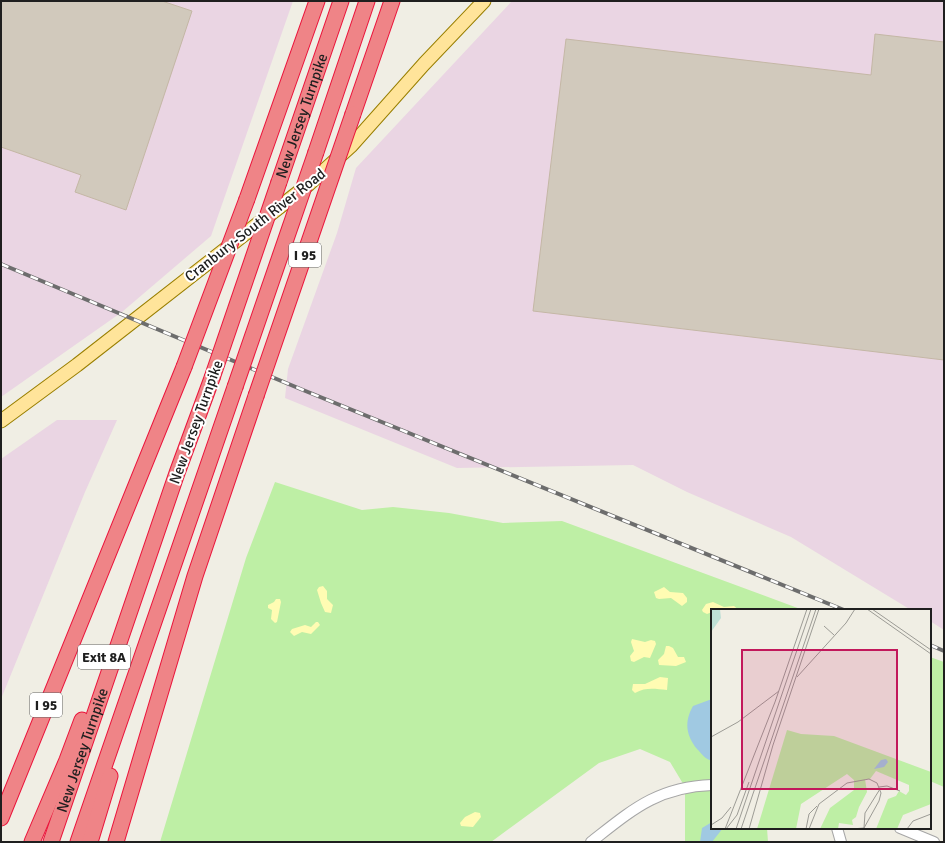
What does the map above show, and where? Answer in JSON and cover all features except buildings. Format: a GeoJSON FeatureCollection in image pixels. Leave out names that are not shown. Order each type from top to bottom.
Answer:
{"type":"FeatureCollection","features":[{"type":"Feature","properties":{"kind":"highway","name":"New Jersey Turnpike"},"geometry":{"type":"LineString","coordinates":[[1,818],[184,367],[247,200],[317,1]]}},
{"type":"Feature","properties":{"kind":"highway","name":"New Jersey Turnpike"},"geometry":{"type":"LineString","coordinates":[[50,842],[177,473],[212,378],[341,1]]}},
{"type":"Feature","properties":{"kind":"highway","name":"New Jersey Turnpike"},"geometry":{"type":"LineString","coordinates":[[78,842],[368,1]]}},
{"type":"Feature","properties":{"kind":"highway","name":"I 95"},"geometry":{"type":"LineString","coordinates":[[116,842],[170,654],[195,576],[392,1]]}},
{"type":"Feature","properties":{"kind":"highway","name":"Exit 8A"},"geometry":{"type":"LineString","coordinates":[[32,842],[67,760],[130,586],[177,473]]}},
{"type":"Feature","properties":{"kind":"highway","name":"Exit 8A"},"geometry":{"type":"LineString","coordinates":[[1,795],[47,681],[65,643],[92,593]]}},
{"type":"Feature","properties":{"kind":"highway"},"geometry":{"type":"LineString","coordinates":[[90,842],[107,789],[153,623]]}},
{"type":"Feature","properties":{"kind":"highway"},"geometry":{"type":"LineString","coordinates":[[126,842],[156,725],[170,654]]}},
{"type":"Feature","properties":{"kind":"main road","name":"Cranbury-South River Road"},"geometry":{"type":"LineString","coordinates":[[1,421],[77,365],[309,184],[351,146],[424,64],[484,1]]}},
{"type":"Feature","properties":{"kind":"street"},"geometry":{"type":"LineString","coordinates":[[591,842],[639,805],[662,794],[692,786],[711,785]]}},
{"type":"Feature","properties":{"kind":"street"},"geometry":{"type":"LineString","coordinates":[[839,829],[840,842]]}},
{"type":"Feature","properties":{"kind":"street"},"geometry":{"type":"LineString","coordinates":[[902,829],[934,842]]}},
{"type":"Feature","properties":{"kind":"shaded area"},"geometry":{"type":"Polygon","coordinates":[[[1,1],[293,1],[211,236],[122,312],[1,397],[1,1]]]}},
{"type":"Feature","properties":{"kind":"shaded area"},"geometry":{"type":"Polygon","coordinates":[[[512,1],[944,1],[944,630],[931,622],[931,609],[909,609],[791,537],[687,492],[633,465],[457,468],[285,398],[288,369],[337,233],[356,168],[512,1]]]}},
{"type":"Feature","properties":{"kind":"shaded area"},"geometry":{"type":"Polygon","coordinates":[[[57,420],[117,420],[85,492],[1,699],[1,459],[57,420]]]}},
{"type":"Feature","properties":{"kind":"green space"},"geometry":{"type":"Polygon","coordinates":[[[275,482],[362,510],[393,507],[449,513],[503,523],[562,521],[800,609],[711,609],[711,829],[767,829],[768,842],[685,842],[685,787],[670,762],[640,749],[599,763],[491,842],[160,842],[246,558],[275,482]]]}},
{"type":"Feature","properties":{"kind":"green space"},"geometry":{"type":"Polygon","coordinates":[[[931,657],[944,662],[944,787],[931,781],[931,657]]]}},
{"type":"Feature","properties":{"kind":"sand"},"geometry":{"type":"Polygon","coordinates":[[[323,586],[327,591],[327,599],[333,605],[331,613],[325,612],[317,590],[319,587],[323,586]]]}},
{"type":"Feature","properties":{"kind":"sand"},"geometry":{"type":"Polygon","coordinates":[[[664,587],[670,592],[683,593],[687,598],[687,602],[682,606],[671,598],[656,598],[654,592],[664,587]]]}},
{"type":"Feature","properties":{"kind":"sand"},"geometry":{"type":"Polygon","coordinates":[[[276,599],[280,599],[281,602],[277,622],[275,623],[271,619],[272,610],[268,608],[268,605],[276,599]]]}},
{"type":"Feature","properties":{"kind":"sand"},"geometry":{"type":"Polygon","coordinates":[[[713,602],[724,607],[734,606],[738,609],[711,609],[711,612],[707,614],[702,610],[706,604],[713,602]]]}},
{"type":"Feature","properties":{"kind":"sand"},"geometry":{"type":"Polygon","coordinates":[[[316,622],[320,625],[311,634],[302,632],[294,636],[290,632],[292,629],[305,625],[311,627],[316,622]]]}},
{"type":"Feature","properties":{"kind":"sand"},"geometry":{"type":"Polygon","coordinates":[[[632,639],[645,642],[651,640],[655,641],[656,644],[650,658],[644,657],[634,662],[631,661],[630,656],[634,651],[631,642],[632,639]]]}},
{"type":"Feature","properties":{"kind":"sand"},"geometry":{"type":"Polygon","coordinates":[[[666,646],[673,648],[678,657],[684,657],[686,662],[676,666],[659,665],[658,660],[664,654],[666,646]]]}},
{"type":"Feature","properties":{"kind":"sand"},"geometry":{"type":"Polygon","coordinates":[[[660,677],[668,678],[667,690],[647,689],[635,693],[632,690],[633,684],[645,684],[660,677]]]}},
{"type":"Feature","properties":{"kind":"sand"},"geometry":{"type":"Polygon","coordinates":[[[475,812],[480,813],[481,817],[473,827],[461,826],[460,823],[465,817],[475,812]]]}},
{"type":"Feature","properties":{"kind":"water"},"geometry":{"type":"Polygon","coordinates":[[[711,699],[711,761],[707,759],[697,749],[690,739],[687,723],[693,706],[711,699]]]}},
{"type":"Feature","properties":{"kind":"water"},"geometry":{"type":"Polygon","coordinates":[[[711,823],[711,829],[722,829],[712,842],[700,842],[702,828],[711,823]]]}},
{"type":"Feature","properties":{"kind":"railway"},"geometry":{"type":"LineString","coordinates":[[1,264],[303,390],[842,609]]}},
{"type":"Feature","properties":{"kind":"railway"},"geometry":{"type":"LineString","coordinates":[[931,645],[944,651]]}}]}
